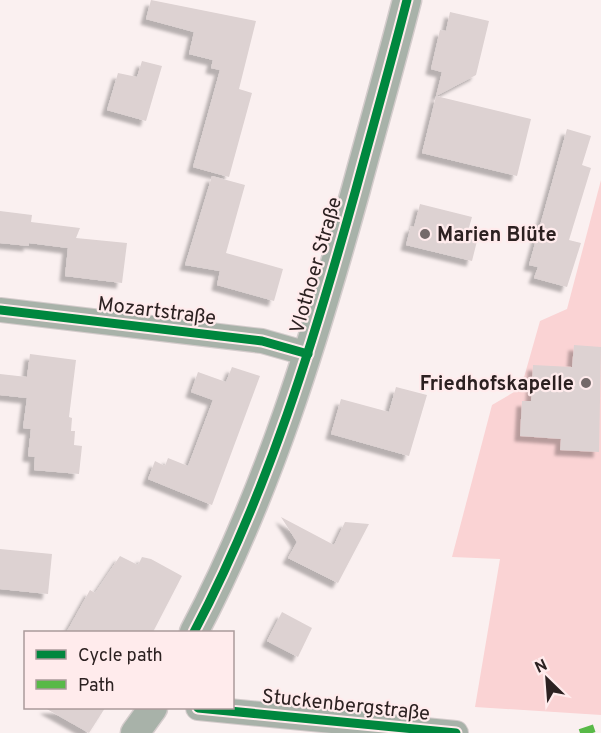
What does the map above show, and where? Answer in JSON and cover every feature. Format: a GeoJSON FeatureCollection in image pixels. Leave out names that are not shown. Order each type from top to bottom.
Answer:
{"type":"FeatureCollection","features":[{"type":"Feature","properties":{"kind":"street","name":"Vlothoer Straße"},"geometry":{"type":"LineString","coordinates":[[195,631],[234,553],[280,437],[308,354],[407,0]]}},
{"type":"Feature","properties":{"kind":"street","name":"Mozartstraße"},"geometry":{"type":"LineString","coordinates":[[0,310],[262,341],[308,354]]}},
{"type":"Feature","properties":{"kind":"street"},"geometry":{"type":"LineString","coordinates":[[135,733],[152,709]]}},
{"type":"Feature","properties":{"kind":"street","name":"Stuckenbergstraße"},"geometry":{"type":"LineString","coordinates":[[208,709],[456,733]]}},
{"type":"Feature","properties":{"kind":"shaded area"},"geometry":{"type":"Polygon","coordinates":[[[601,180],[601,715],[475,707],[500,559],[452,557],[492,405],[521,388],[540,321],[567,309],[601,180]]]}},
{"type":"Feature","properties":{"kind":"building"},"geometry":{"type":"Polygon","coordinates":[[[151,0],[256,21],[239,89],[252,93],[229,177],[193,167],[220,70],[211,68],[213,60],[189,54],[194,32],[146,19],[151,0]]]}},
{"type":"Feature","properties":{"kind":"building"},"geometry":{"type":"Polygon","coordinates":[[[450,12],[489,21],[476,75],[436,96],[442,72],[431,69],[440,30],[446,31],[450,12]]]}},
{"type":"Feature","properties":{"kind":"building"},"geometry":{"type":"Polygon","coordinates":[[[142,61],[162,66],[146,121],[107,110],[118,73],[137,77],[142,61]]]}},
{"type":"Feature","properties":{"kind":"building"},"geometry":{"type":"Polygon","coordinates":[[[436,96],[531,119],[517,176],[422,153],[436,96]]]}},
{"type":"Feature","properties":{"kind":"building"},"geometry":{"type":"Polygon","coordinates":[[[567,129],[591,136],[582,165],[591,168],[569,240],[581,243],[567,287],[534,278],[538,267],[529,265],[567,129]]]}},
{"type":"Feature","properties":{"kind":"building"},"geometry":{"type":"Polygon","coordinates":[[[212,176],[245,185],[226,253],[283,269],[274,301],[217,285],[220,271],[185,265],[212,176]]]}},
{"type":"Feature","properties":{"kind":"building"},"geometry":{"type":"Polygon","coordinates":[[[420,204],[472,217],[466,238],[477,241],[472,261],[406,245],[420,204]]]}},
{"type":"Feature","properties":{"kind":"building"},"geometry":{"type":"Polygon","coordinates":[[[0,211],[32,215],[31,222],[80,228],[76,238],[127,243],[122,283],[65,276],[68,248],[29,243],[29,246],[0,243],[0,211]]]}},
{"type":"Feature","properties":{"kind":"building","name":"Friedhofskapelle"},"geometry":{"type":"Polygon","coordinates":[[[574,345],[601,347],[599,452],[560,450],[561,439],[520,436],[522,401],[531,401],[533,365],[572,367],[574,345]]]}},
{"type":"Feature","properties":{"kind":"building"},"geometry":{"type":"Polygon","coordinates":[[[30,354],[76,360],[69,417],[72,418],[71,431],[75,431],[74,445],[82,446],[79,474],[34,470],[35,457],[28,456],[31,429],[23,428],[27,398],[0,395],[0,374],[27,377],[30,354]]]}},
{"type":"Feature","properties":{"kind":"building"},"geometry":{"type":"Polygon","coordinates":[[[232,367],[260,376],[212,505],[148,479],[155,461],[165,466],[168,458],[188,466],[213,400],[191,392],[198,372],[226,382],[232,367]]]}},
{"type":"Feature","properties":{"kind":"building"},"geometry":{"type":"Polygon","coordinates":[[[396,387],[427,395],[409,456],[331,434],[341,399],[389,412],[396,387]]]}},
{"type":"Feature","properties":{"kind":"building"},"geometry":{"type":"Polygon","coordinates":[[[281,517],[334,545],[345,522],[369,524],[338,583],[288,558],[297,542],[281,517]]]}},
{"type":"Feature","properties":{"kind":"building"},"geometry":{"type":"Polygon","coordinates":[[[0,549],[52,554],[48,594],[0,589],[0,549]]]}},
{"type":"Feature","properties":{"kind":"building"},"geometry":{"type":"Polygon","coordinates":[[[120,556],[138,565],[142,557],[151,559],[182,576],[154,631],[67,631],[90,590],[95,593],[120,556]]]}},
{"type":"Feature","properties":{"kind":"building"},"geometry":{"type":"Polygon","coordinates":[[[282,612],[312,628],[298,657],[267,641],[282,612]]]}},
{"type":"Feature","properties":{"kind":"building"},"geometry":{"type":"Polygon","coordinates":[[[47,709],[104,709],[89,733],[47,709]]]}},
{"type":"Feature","properties":{"kind":"marked path"},"geometry":{"type":"LineString","coordinates":[[580,733],[601,726]]}},
{"type":"Feature","properties":{"kind":"cycle path"},"geometry":{"type":"LineString","coordinates":[[194,631],[245,525],[306,359],[340,246],[407,0]]}},
{"type":"Feature","properties":{"kind":"cycle path"},"geometry":{"type":"LineString","coordinates":[[0,310],[262,341],[308,354]]}},
{"type":"Feature","properties":{"kind":"cycle path"},"geometry":{"type":"LineString","coordinates":[[208,709],[456,733]]}},
{"type":"Feature","properties":{"kind":"place","name":"Marien Blüte"},"geometry":{"type":"Point","coordinates":[425,234]}},
{"type":"Feature","properties":{"kind":"place","name":"Friedhofskapelle"},"geometry":{"type":"Point","coordinates":[586,383]}}]}
